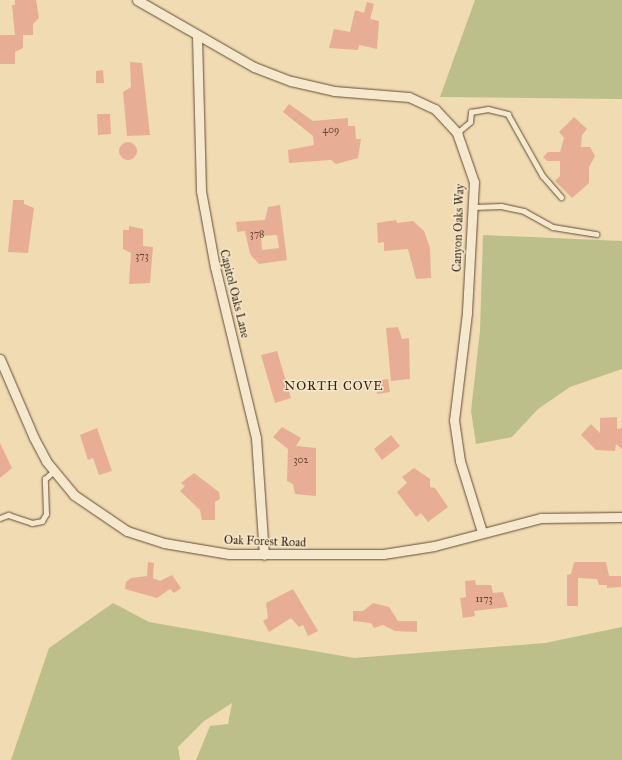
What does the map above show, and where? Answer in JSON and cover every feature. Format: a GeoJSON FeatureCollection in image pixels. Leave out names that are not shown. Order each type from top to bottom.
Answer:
{"type":"FeatureCollection","features":[{"type":"Feature","properties":{"kind":"street","name":"Canyon Oaks Way"},"geometry":{"type":"LineString","coordinates":[[137,0],[198,37],[254,67],[291,81],[339,91],[409,97],[435,109],[458,133],[471,169],[474,207],[466,324],[456,385],[454,420],[460,461],[482,532]]}},
{"type":"Feature","properties":{"kind":"street","name":"Capitol Oaks Lane"},"geometry":{"type":"LineString","coordinates":[[198,37],[202,191],[215,267],[256,438],[264,555]]}},
{"type":"Feature","properties":{"kind":"street","name":"Oak Forest Road"},"geometry":{"type":"LineString","coordinates":[[0,359],[34,438],[54,471],[93,511],[143,538],[206,551],[264,555],[382,554],[434,546],[482,532],[541,518],[622,517]]}},
{"type":"Feature","properties":{"kind":"lane"},"geometry":{"type":"LineString","coordinates":[[458,133],[470,122],[471,112],[488,109],[508,114],[543,176],[561,197]]}},
{"type":"Feature","properties":{"kind":"lane"},"geometry":{"type":"LineString","coordinates":[[474,207],[501,206],[524,212],[553,227],[596,234]]}},
{"type":"Feature","properties":{"kind":"lane"},"geometry":{"type":"LineString","coordinates":[[0,518],[8,515],[32,524],[42,521],[46,514],[45,479],[54,471]]}},
{"type":"Feature","properties":{"kind":"green space"},"geometry":{"type":"Polygon","coordinates":[[[475,0],[622,0],[622,99],[440,97],[475,0]]]}},
{"type":"Feature","properties":{"kind":"green space"},"geometry":{"type":"Polygon","coordinates":[[[483,235],[622,241],[622,369],[570,387],[538,409],[512,437],[476,444],[471,411],[480,331],[483,235]]]}},
{"type":"Feature","properties":{"kind":"green space"},"geometry":{"type":"Polygon","coordinates":[[[113,603],[149,622],[354,658],[545,643],[622,627],[622,760],[196,760],[210,726],[228,724],[232,703],[204,721],[178,747],[180,760],[11,760],[49,648],[113,603]]]}},
{"type":"Feature","properties":{"kind":"building"},"geometry":{"type":"Polygon","coordinates":[[[15,0],[36,0],[39,18],[33,24],[33,35],[23,35],[23,48],[15,52],[15,64],[0,64],[0,35],[15,35],[12,5],[15,5],[15,0]]]}},
{"type":"Feature","properties":{"kind":"building"},"geometry":{"type":"Polygon","coordinates":[[[367,2],[374,4],[370,19],[379,21],[377,49],[359,45],[358,50],[329,48],[334,29],[350,32],[355,10],[364,13],[367,2]]]}},
{"type":"Feature","properties":{"kind":"building"},"geometry":{"type":"Polygon","coordinates":[[[130,62],[142,63],[150,135],[127,136],[123,92],[131,87],[130,62]]]}},
{"type":"Feature","properties":{"kind":"building"},"geometry":{"type":"Polygon","coordinates":[[[103,70],[104,83],[96,83],[96,71],[103,70]]]}},
{"type":"Feature","properties":{"kind":"building"},"geometry":{"type":"Polygon","coordinates":[[[289,104],[313,121],[348,118],[348,126],[355,126],[356,139],[361,139],[358,158],[336,164],[331,160],[289,163],[288,150],[314,145],[313,136],[283,112],[289,104]]]}},
{"type":"Feature","properties":{"kind":"building"},"geometry":{"type":"Polygon","coordinates":[[[97,114],[110,114],[111,134],[98,135],[97,114]]]}},
{"type":"Feature","properties":{"kind":"building"},"geometry":{"type":"Polygon","coordinates":[[[574,117],[587,129],[582,135],[581,147],[590,147],[595,156],[589,167],[589,183],[572,198],[555,181],[560,176],[560,161],[547,161],[543,157],[548,152],[560,152],[564,138],[559,132],[574,117]]]}},
{"type":"Feature","properties":{"kind":"building"},"geometry":{"type":"Polygon","coordinates":[[[124,142],[132,142],[137,147],[135,158],[132,160],[124,160],[119,155],[119,147],[124,142]]]}},
{"type":"Feature","properties":{"kind":"building"},"geometry":{"type":"Polygon","coordinates":[[[13,200],[24,200],[24,204],[34,208],[28,253],[8,252],[13,200]]]}},
{"type":"Feature","properties":{"kind":"building"},"geometry":{"type":"Polygon","coordinates":[[[280,205],[287,260],[259,264],[250,254],[245,231],[237,232],[236,222],[265,220],[268,207],[280,205]],[[277,235],[261,236],[262,250],[279,248],[277,235]]]}},
{"type":"Feature","properties":{"kind":"building"},"geometry":{"type":"Polygon","coordinates":[[[396,220],[397,223],[413,221],[424,231],[430,248],[431,278],[416,279],[408,249],[384,251],[384,242],[378,243],[377,223],[396,220]]]}},
{"type":"Feature","properties":{"kind":"building"},"geometry":{"type":"Polygon","coordinates":[[[129,226],[143,229],[143,246],[153,247],[150,283],[129,284],[131,253],[123,249],[123,230],[129,230],[129,226]]]}},
{"type":"Feature","properties":{"kind":"building"},"geometry":{"type":"Polygon","coordinates":[[[398,327],[402,339],[409,338],[410,379],[391,381],[386,328],[398,327]]]}},
{"type":"Feature","properties":{"kind":"building"},"geometry":{"type":"Polygon","coordinates":[[[277,351],[291,398],[275,403],[261,355],[277,351]]]}},
{"type":"Feature","properties":{"kind":"building"},"geometry":{"type":"Polygon","coordinates":[[[388,379],[390,392],[377,394],[376,381],[388,379]]]}},
{"type":"Feature","properties":{"kind":"building"},"geometry":{"type":"Polygon","coordinates":[[[617,417],[617,429],[622,428],[622,449],[616,444],[615,451],[596,450],[581,435],[591,424],[600,433],[600,418],[617,417]]]}},
{"type":"Feature","properties":{"kind":"building"},"geometry":{"type":"Polygon","coordinates":[[[282,427],[301,438],[296,446],[316,448],[316,496],[295,494],[293,484],[287,481],[288,449],[273,437],[282,427]]]}},
{"type":"Feature","properties":{"kind":"building"},"geometry":{"type":"Polygon","coordinates":[[[97,428],[112,471],[99,475],[93,458],[88,460],[80,435],[97,428]]]}},
{"type":"Feature","properties":{"kind":"building"},"geometry":{"type":"Polygon","coordinates":[[[391,435],[400,446],[382,460],[374,449],[391,435]]]}},
{"type":"Feature","properties":{"kind":"building"},"geometry":{"type":"Polygon","coordinates":[[[0,443],[12,468],[0,478],[0,443]]]}},
{"type":"Feature","properties":{"kind":"building"},"geometry":{"type":"Polygon","coordinates":[[[414,468],[430,479],[430,487],[435,488],[448,507],[428,522],[421,513],[416,517],[397,492],[407,483],[402,477],[414,468]]]}},
{"type":"Feature","properties":{"kind":"building"},"geometry":{"type":"Polygon","coordinates":[[[194,473],[219,492],[220,499],[215,502],[215,520],[202,520],[200,510],[180,491],[185,486],[181,483],[194,473]]]}},
{"type":"Feature","properties":{"kind":"building"},"geometry":{"type":"Polygon","coordinates":[[[148,562],[154,563],[153,578],[160,581],[172,575],[181,588],[174,593],[170,589],[157,598],[125,589],[126,582],[131,578],[147,576],[148,562]]]}},
{"type":"Feature","properties":{"kind":"building"},"geometry":{"type":"Polygon","coordinates":[[[574,562],[606,562],[609,576],[621,576],[621,587],[607,588],[607,585],[599,585],[597,579],[578,578],[578,606],[567,606],[567,575],[571,574],[574,562]]]}},
{"type":"Feature","properties":{"kind":"building"},"geometry":{"type":"Polygon","coordinates":[[[475,580],[476,585],[491,585],[493,593],[503,592],[508,607],[474,611],[475,616],[463,618],[460,598],[466,597],[465,581],[475,580]]]}},
{"type":"Feature","properties":{"kind":"building"},"geometry":{"type":"Polygon","coordinates":[[[293,589],[318,631],[308,636],[303,625],[299,627],[291,618],[269,632],[263,621],[268,618],[266,603],[293,589]]]}},
{"type":"Feature","properties":{"kind":"building"},"geometry":{"type":"Polygon","coordinates":[[[373,603],[389,607],[398,621],[417,621],[417,632],[395,631],[383,625],[374,628],[371,623],[353,621],[353,611],[363,611],[373,603]]]}},
{"type":"Feature","properties":{"kind":"district","name":"NORTH COVE"},"geometry":{"type":"Point","coordinates":[334,386]}}]}
